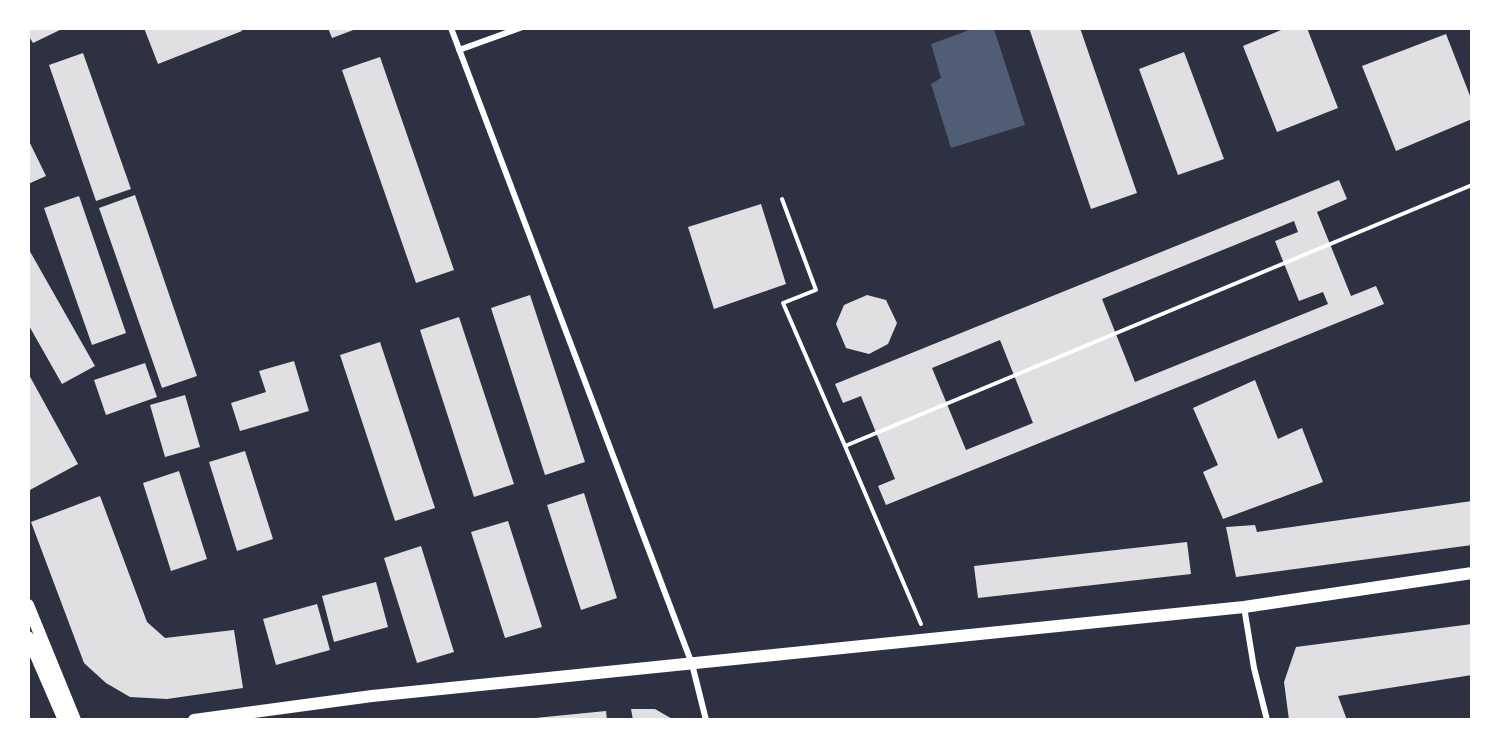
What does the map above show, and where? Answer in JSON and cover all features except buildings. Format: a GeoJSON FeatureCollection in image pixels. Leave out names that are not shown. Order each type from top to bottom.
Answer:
{"type":"FeatureCollection","features":[{"type":"Feature","properties":{"kind":"main road"},"geometry":{"type":"LineString","coordinates":[[194,720],[372,696],[1244,607],[1472,573]]}},
{"type":"Feature","properties":{"kind":"main road"},"geometry":{"type":"LineString","coordinates":[[28,605],[75,720]]}},
{"type":"Feature","properties":{"kind":"main road"},"geometry":{"type":"LineString","coordinates":[[28,637],[64,720]]}},
{"type":"Feature","properties":{"kind":"street"},"geometry":{"type":"LineString","coordinates":[[451,28],[692,664],[706,720]]}},
{"type":"Feature","properties":{"kind":"street"},"geometry":{"type":"LineString","coordinates":[[459,50],[520,28]]}},
{"type":"Feature","properties":{"kind":"street"},"geometry":{"type":"LineString","coordinates":[[1244,607],[1254,668],[1267,720]]}},
{"type":"Feature","properties":{"kind":"path"},"geometry":{"type":"LineString","coordinates":[[845,446],[1472,185]]}},
{"type":"Feature","properties":{"kind":"path"},"geometry":{"type":"LineString","coordinates":[[782,199],[816,290],[783,303],[927,640]]}},
{"type":"Feature","properties":{"kind":"water"},"geometry":{"type":"Polygon","coordinates":[[[975,28],[994,29],[1025,125],[951,148],[931,84],[941,78],[931,44],[975,28]]]}}]}
